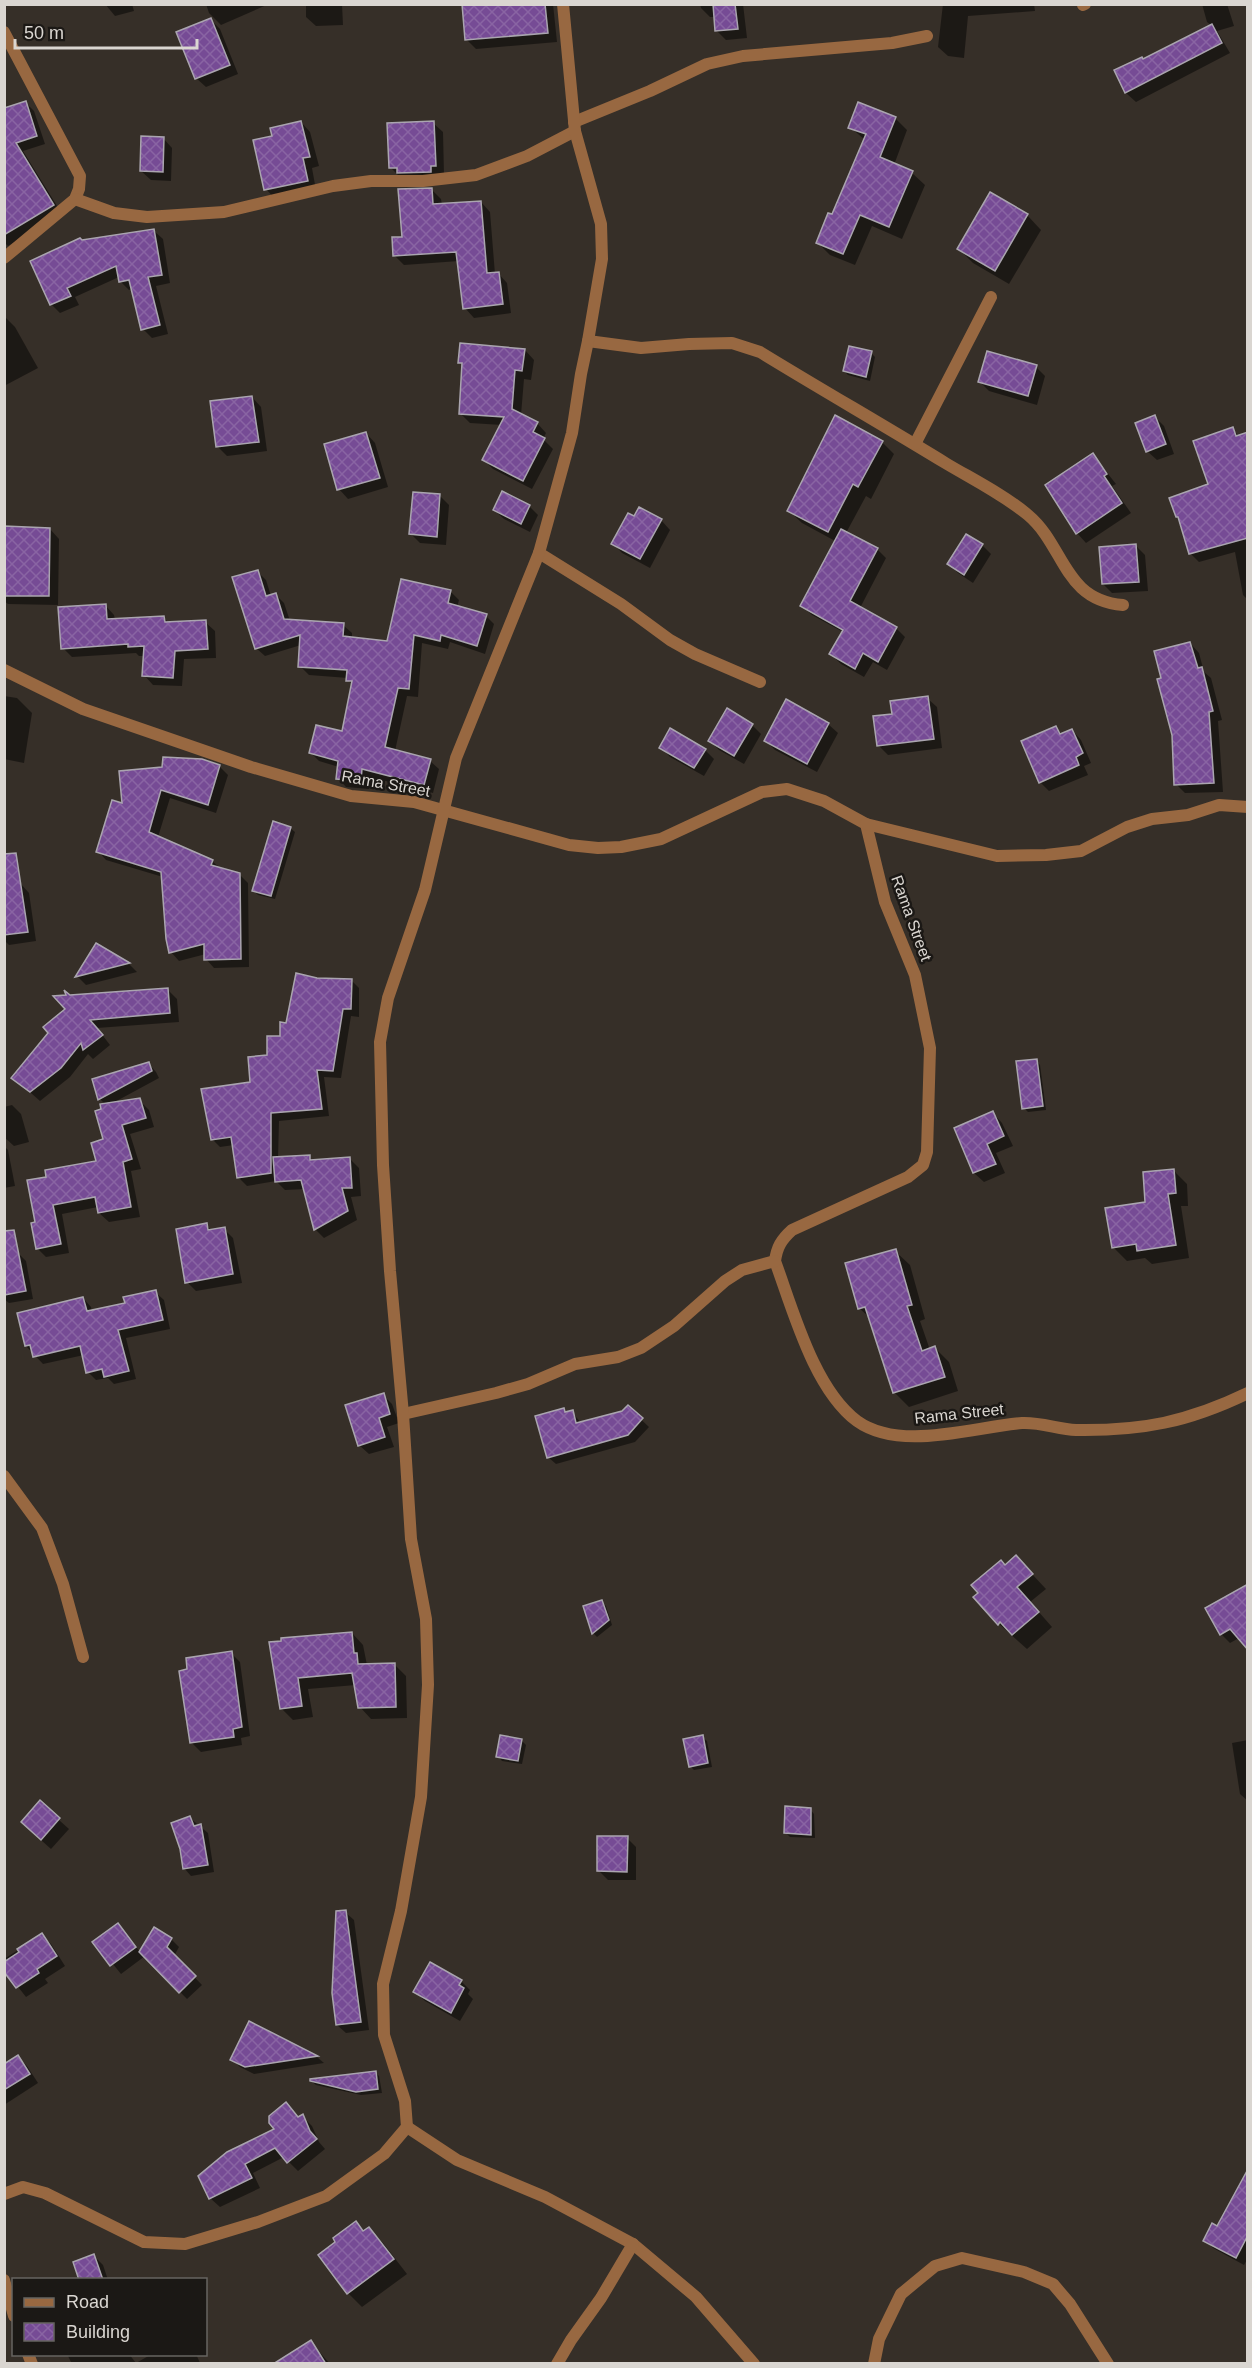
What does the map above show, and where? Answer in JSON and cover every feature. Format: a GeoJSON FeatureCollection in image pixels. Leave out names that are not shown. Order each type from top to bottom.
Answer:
{"type":"FeatureCollection","features":[{"type":"Feature","properties":{"kind":"street"},"geometry":{"type":"LineString","coordinates":[[4,2194],[23,2187],[45,2193],[144,2242],[184,2244],[258,2222],[326,2196],[384,2154],[407,2127],[405,2101],[384,2035],[383,1984],[401,1911],[421,1797],[428,1685],[426,1618],[411,1539],[390,1271],[383,1165],[380,1042],[388,998],[425,890],[456,758],[539,553],[572,433],[602,259],[602,241],[601,224],[574,126],[562,4]]}},
{"type":"Feature","properties":{"kind":"street"},"geometry":{"type":"LineString","coordinates":[[4,32],[80,176],[75,200],[4,258]]}},
{"type":"Feature","properties":{"kind":"street"},"geometry":{"type":"LineString","coordinates":[[75,200],[114,213],[147,217],[224,212],[333,186],[371,181],[423,181],[476,175],[527,156],[574,126],[707,64],[743,56],[892,43],[927,36]]}},
{"type":"Feature","properties":{"kind":"street"},"geometry":{"type":"LineString","coordinates":[[915,444],[991,297]]}},
{"type":"Feature","properties":{"kind":"street"},"geometry":{"type":"LineString","coordinates":[[588,341],[641,348],[732,343],[760,352],[915,444],[1029,516],[1046,535],[1073,581],[1094,597],[1111,604],[1123,605]]}},
{"type":"Feature","properties":{"kind":"street"},"geometry":{"type":"LineString","coordinates":[[539,553],[621,604],[670,640],[695,654],[760,682]]}},
{"type":"Feature","properties":{"kind":"street","name":"Rama Street"},"geometry":{"type":"LineString","coordinates":[[4,670],[83,709],[251,767],[351,796],[414,802],[569,845],[598,848],[621,847],[661,839],[762,792],[786,789],[824,801],[866,824],[885,902],[915,975],[930,1048],[927,1152],[923,1165],[908,1177],[792,1230],[782,1239],[775,1261],[807,1348],[834,1399],[858,1421],[885,1434],[963,1433],[998,1425],[1030,1422],[1074,1430],[1127,1428],[1173,1422],[1214,1409],[1248,1393]]}},
{"type":"Feature","properties":{"kind":"street"},"geometry":{"type":"LineString","coordinates":[[866,824],[997,856],[1046,855],[1080,851],[1127,827],[1152,819],[1188,815],[1219,805],[1248,807]]}},
{"type":"Feature","properties":{"kind":"street"},"geometry":{"type":"LineString","coordinates":[[403,1414],[496,1393],[528,1384],[575,1364],[618,1357],[641,1348],[674,1326],[725,1281],[742,1270],[775,1261]]}},
{"type":"Feature","properties":{"kind":"street"},"geometry":{"type":"LineString","coordinates":[[4,1476],[42,1528],[63,1584],[83,1657]]}},
{"type":"Feature","properties":{"kind":"street"},"geometry":{"type":"LineString","coordinates":[[407,2127],[457,2160],[545,2196],[633,2244],[696,2297],[754,2364]]}},
{"type":"Feature","properties":{"kind":"street"},"geometry":{"type":"LineString","coordinates":[[557,2364],[601,2298],[633,2244]]}},
{"type":"Feature","properties":{"kind":"street"},"geometry":{"type":"LineString","coordinates":[[874,2364],[879,2339],[901,2294],[935,2266],[962,2258],[1024,2272],[1053,2284],[1070,2304],[1108,2364]]}},
{"type":"Feature","properties":{"kind":"street"},"geometry":{"type":"LineString","coordinates":[[4,2280],[12,2309]]}},
{"type":"Feature","properties":{"kind":"building"},"geometry":{"type":"Polygon","coordinates":[[[462,4],[545,4],[548,33],[465,40],[462,4]]]}},
{"type":"Feature","properties":{"kind":"building"},"geometry":{"type":"Polygon","coordinates":[[[713,4],[735,4],[738,29],[715,31],[713,4]]]}},
{"type":"Feature","properties":{"kind":"building"},"geometry":{"type":"Polygon","coordinates":[[[211,18],[230,65],[195,79],[176,32],[211,18]]]}},
{"type":"Feature","properties":{"kind":"building"},"geometry":{"type":"Polygon","coordinates":[[[1212,24],[1222,43],[1125,93],[1114,70],[1142,57],[1143,59],[1212,24]]]}},
{"type":"Feature","properties":{"kind":"building"},"geometry":{"type":"Polygon","coordinates":[[[26,101],[37,136],[16,143],[54,205],[4,235],[4,108],[26,101]]]}},
{"type":"Feature","properties":{"kind":"building"},"geometry":{"type":"Polygon","coordinates":[[[858,102],[896,117],[880,157],[913,171],[889,227],[860,215],[843,254],[816,243],[828,213],[832,214],[866,134],[848,128],[858,102]]]}},
{"type":"Feature","properties":{"kind":"building"},"geometry":{"type":"Polygon","coordinates":[[[301,121],[310,157],[303,158],[308,181],[264,190],[253,140],[272,136],[270,128],[301,121]]]}},
{"type":"Feature","properties":{"kind":"building"},"geometry":{"type":"Polygon","coordinates":[[[434,121],[436,166],[431,166],[431,172],[397,173],[397,168],[389,168],[387,123],[434,121]]]}},
{"type":"Feature","properties":{"kind":"building"},"geometry":{"type":"Polygon","coordinates":[[[141,136],[164,137],[163,172],[140,171],[141,136]]]}},
{"type":"Feature","properties":{"kind":"building"},"geometry":{"type":"Polygon","coordinates":[[[432,188],[433,204],[481,201],[487,273],[499,272],[503,304],[463,309],[456,252],[393,256],[392,237],[402,237],[398,189],[432,188]]]}},
{"type":"Feature","properties":{"kind":"building"},"geometry":{"type":"Polygon","coordinates":[[[990,192],[1028,214],[995,271],[957,249],[990,192]]]}},
{"type":"Feature","properties":{"kind":"building"},"geometry":{"type":"Polygon","coordinates":[[[154,229],[162,275],[148,277],[160,325],[141,330],[129,280],[119,282],[116,266],[67,288],[71,296],[50,305],[30,261],[80,238],[82,240],[154,229]]]}},
{"type":"Feature","properties":{"kind":"building"},"geometry":{"type":"Polygon","coordinates":[[[460,343],[525,349],[522,371],[515,370],[512,409],[538,422],[533,432],[545,438],[523,481],[482,460],[504,417],[459,414],[462,363],[458,363],[460,343]]]}},
{"type":"Feature","properties":{"kind":"building"},"geometry":{"type":"Polygon","coordinates":[[[849,346],[872,351],[866,377],[843,371],[849,346]]]}},
{"type":"Feature","properties":{"kind":"building"},"geometry":{"type":"Polygon","coordinates":[[[987,351],[1037,365],[1028,396],[978,382],[987,351]]]}},
{"type":"Feature","properties":{"kind":"building"},"geometry":{"type":"Polygon","coordinates":[[[252,396],[259,442],[216,447],[210,401],[252,396]]]}},
{"type":"Feature","properties":{"kind":"building"},"geometry":{"type":"Polygon","coordinates":[[[835,415],[883,441],[858,487],[853,484],[828,532],[787,511],[835,415]]]}},
{"type":"Feature","properties":{"kind":"building"},"geometry":{"type":"Polygon","coordinates":[[[1155,415],[1166,444],[1146,452],[1135,423],[1155,415]]]}},
{"type":"Feature","properties":{"kind":"building"},"geometry":{"type":"Polygon","coordinates":[[[1233,427],[1236,436],[1248,432],[1248,538],[1189,554],[1178,517],[1176,517],[1169,498],[1208,484],[1193,441],[1233,427]]]}},
{"type":"Feature","properties":{"kind":"building"},"geometry":{"type":"Polygon","coordinates":[[[366,432],[380,478],[337,490],[324,444],[366,432]]]}},
{"type":"Feature","properties":{"kind":"building"},"geometry":{"type":"Polygon","coordinates":[[[1093,453],[1107,474],[1104,476],[1122,503],[1076,534],[1045,485],[1093,453]]]}},
{"type":"Feature","properties":{"kind":"building"},"geometry":{"type":"Polygon","coordinates":[[[502,491],[530,505],[521,524],[493,510],[502,491]]]}},
{"type":"Feature","properties":{"kind":"building"},"geometry":{"type":"Polygon","coordinates":[[[413,492],[440,494],[437,537],[409,534],[413,492]]]}},
{"type":"Feature","properties":{"kind":"building"},"geometry":{"type":"Polygon","coordinates":[[[639,507],[662,519],[640,559],[611,544],[628,513],[634,516],[639,507]]]}},
{"type":"Feature","properties":{"kind":"building"},"geometry":{"type":"Polygon","coordinates":[[[4,526],[50,528],[49,596],[4,596],[4,526]]]}},
{"type":"Feature","properties":{"kind":"building"},"geometry":{"type":"Polygon","coordinates":[[[841,529],[878,548],[850,601],[897,627],[878,662],[863,653],[855,669],[829,654],[843,630],[800,606],[841,529]]]}},
{"type":"Feature","properties":{"kind":"building"},"geometry":{"type":"Polygon","coordinates":[[[966,534],[983,544],[964,575],[947,564],[966,534]]]}},
{"type":"Feature","properties":{"kind":"building"},"geometry":{"type":"Polygon","coordinates":[[[1136,544],[1139,582],[1102,584],[1099,547],[1136,544]]]}},
{"type":"Feature","properties":{"kind":"building"},"geometry":{"type":"Polygon","coordinates":[[[258,570],[266,596],[276,593],[284,619],[344,623],[343,636],[387,641],[401,579],[451,590],[448,603],[487,614],[477,646],[441,635],[440,641],[414,635],[409,689],[398,688],[385,747],[431,759],[424,785],[362,769],[361,781],[336,779],[338,761],[309,753],[316,725],[342,731],[352,681],[346,681],[347,670],[298,667],[300,635],[255,649],[232,577],[258,570]]]}},
{"type":"Feature","properties":{"kind":"building"},"geometry":{"type":"Polygon","coordinates":[[[106,604],[107,619],[164,616],[165,622],[206,620],[208,649],[175,651],[173,678],[142,676],[144,646],[128,647],[128,644],[61,649],[58,607],[106,604]]]}},
{"type":"Feature","properties":{"kind":"building"},"geometry":{"type":"Polygon","coordinates":[[[1190,642],[1198,668],[1202,667],[1213,711],[1209,712],[1214,783],[1174,785],[1172,735],[1157,679],[1161,678],[1154,651],[1190,642]]]}},
{"type":"Feature","properties":{"kind":"building"},"geometry":{"type":"Polygon","coordinates":[[[928,696],[934,739],[877,746],[873,716],[892,714],[890,701],[928,696]]]}},
{"type":"Feature","properties":{"kind":"building"},"geometry":{"type":"Polygon","coordinates":[[[786,699],[829,723],[807,764],[764,741],[786,699]]]}},
{"type":"Feature","properties":{"kind":"building"},"geometry":{"type":"Polygon","coordinates":[[[727,708],[753,724],[734,756],[708,741],[727,708]]]}},
{"type":"Feature","properties":{"kind":"building"},"geometry":{"type":"Polygon","coordinates":[[[1056,726],[1060,734],[1072,729],[1083,753],[1076,757],[1079,765],[1039,783],[1021,741],[1056,726]]]}},
{"type":"Feature","properties":{"kind":"building"},"geometry":{"type":"Polygon","coordinates":[[[670,728],[706,749],[694,768],[659,748],[670,728]]]}},
{"type":"Feature","properties":{"kind":"building"},"geometry":{"type":"Polygon","coordinates":[[[163,757],[202,759],[220,765],[208,805],[161,790],[149,832],[213,860],[211,865],[240,873],[241,959],[204,960],[204,944],[169,953],[161,872],[96,852],[112,800],[122,803],[119,771],[162,767],[163,757]]]}},
{"type":"Feature","properties":{"kind":"building"},"geometry":{"type":"Polygon","coordinates":[[[273,821],[291,827],[271,896],[252,891],[273,821]]]}},
{"type":"Feature","properties":{"kind":"building"},"geometry":{"type":"Polygon","coordinates":[[[16,853],[28,932],[4,935],[4,854],[16,853]]]}},
{"type":"Feature","properties":{"kind":"building"},"geometry":{"type":"Polygon","coordinates":[[[96,943],[130,963],[75,977],[96,943]]]}},
{"type":"Feature","properties":{"kind":"building"},"geometry":{"type":"Polygon","coordinates":[[[296,973],[317,978],[352,979],[351,1009],[343,1009],[333,1071],[317,1070],[322,1109],[271,1113],[271,1173],[237,1178],[231,1137],[211,1140],[201,1089],[250,1082],[248,1057],[267,1055],[267,1036],[280,1036],[280,1022],[286,1023],[296,973]]]}},
{"type":"Feature","properties":{"kind":"building"},"geometry":{"type":"Polygon","coordinates":[[[168,988],[170,1013],[90,1020],[103,1035],[83,1050],[81,1043],[61,1068],[30,1092],[11,1078],[48,1033],[43,1027],[65,1009],[53,996],[66,995],[64,990],[70,995],[168,988]]]}},
{"type":"Feature","properties":{"kind":"building"},"geometry":{"type":"Polygon","coordinates":[[[1037,1059],[1043,1106],[1022,1109],[1016,1061],[1037,1059]]]}},
{"type":"Feature","properties":{"kind":"building"},"geometry":{"type":"Polygon","coordinates":[[[149,1062],[152,1071],[98,1100],[92,1079],[149,1062]]]}},
{"type":"Feature","properties":{"kind":"building"},"geometry":{"type":"Polygon","coordinates":[[[140,1098],[146,1118],[122,1125],[132,1159],[123,1162],[131,1207],[98,1213],[95,1197],[53,1205],[61,1244],[36,1249],[31,1223],[35,1222],[27,1180],[46,1177],[45,1170],[96,1161],[91,1143],[103,1139],[95,1111],[101,1109],[100,1104],[140,1098]]]}},
{"type":"Feature","properties":{"kind":"building"},"geometry":{"type":"Polygon","coordinates":[[[993,1111],[1004,1136],[987,1144],[996,1164],[973,1173],[954,1128],[993,1111]]]}},
{"type":"Feature","properties":{"kind":"building"},"geometry":{"type":"Polygon","coordinates":[[[310,1155],[310,1160],[350,1157],[352,1188],[342,1188],[348,1211],[314,1230],[301,1180],[275,1182],[273,1157],[310,1155]]]}},
{"type":"Feature","properties":{"kind":"building"},"geometry":{"type":"Polygon","coordinates":[[[1174,1169],[1176,1193],[1168,1194],[1176,1245],[1137,1251],[1136,1244],[1112,1248],[1105,1208],[1145,1202],[1143,1172],[1174,1169]]]}},
{"type":"Feature","properties":{"kind":"building"},"geometry":{"type":"Polygon","coordinates":[[[207,1223],[208,1230],[225,1227],[233,1274],[185,1283],[176,1229],[207,1223]]]}},
{"type":"Feature","properties":{"kind":"building"},"geometry":{"type":"Polygon","coordinates":[[[14,1230],[26,1291],[4,1295],[4,1231],[14,1230]]]}},
{"type":"Feature","properties":{"kind":"building"},"geometry":{"type":"Polygon","coordinates":[[[896,1249],[912,1305],[907,1306],[922,1351],[935,1346],[945,1377],[893,1393],[865,1307],[858,1309],[845,1263],[896,1249]]]}},
{"type":"Feature","properties":{"kind":"building"},"geometry":{"type":"Polygon","coordinates":[[[156,1290],[163,1320],[118,1330],[129,1371],[104,1377],[102,1369],[86,1373],[80,1346],[33,1357],[30,1345],[25,1346],[17,1313],[83,1297],[87,1311],[125,1303],[123,1297],[156,1290]]]}},
{"type":"Feature","properties":{"kind":"building"},"geometry":{"type":"Polygon","coordinates":[[[384,1393],[390,1414],[379,1418],[385,1437],[358,1446],[345,1405],[384,1393]]]}},
{"type":"Feature","properties":{"kind":"building"},"geometry":{"type":"Polygon","coordinates":[[[628,1405],[643,1418],[628,1435],[547,1458],[535,1416],[564,1408],[565,1412],[573,1410],[576,1423],[622,1411],[628,1405]]]}},
{"type":"Feature","properties":{"kind":"building"},"geometry":{"type":"Polygon","coordinates":[[[1016,1555],[1033,1574],[1017,1587],[1039,1612],[1012,1635],[1000,1622],[998,1625],[973,1597],[978,1593],[971,1585],[1001,1560],[1005,1565],[1016,1555]]]}},
{"type":"Feature","properties":{"kind":"building"},"geometry":{"type":"Polygon","coordinates":[[[1248,1584],[1248,1650],[1230,1629],[1220,1635],[1205,1608],[1248,1584]]]}},
{"type":"Feature","properties":{"kind":"building"},"geometry":{"type":"Polygon","coordinates":[[[602,1600],[609,1620],[592,1634],[583,1606],[602,1600]]]}},
{"type":"Feature","properties":{"kind":"building"},"geometry":{"type":"Polygon","coordinates":[[[352,1632],[354,1653],[357,1653],[358,1664],[395,1663],[396,1707],[358,1708],[352,1673],[298,1678],[302,1706],[280,1709],[269,1642],[281,1641],[281,1638],[352,1632]]]}},
{"type":"Feature","properties":{"kind":"building"},"geometry":{"type":"Polygon","coordinates":[[[232,1651],[242,1727],[233,1729],[234,1737],[190,1743],[179,1671],[187,1669],[186,1658],[232,1651]]]}},
{"type":"Feature","properties":{"kind":"building"},"geometry":{"type":"Polygon","coordinates":[[[500,1735],[522,1739],[518,1761],[496,1757],[500,1735]]]}},
{"type":"Feature","properties":{"kind":"building"},"geometry":{"type":"Polygon","coordinates":[[[703,1735],[708,1763],[689,1767],[683,1739],[703,1735]]]}},
{"type":"Feature","properties":{"kind":"building"},"geometry":{"type":"Polygon","coordinates":[[[40,1800],[60,1818],[41,1840],[21,1822],[40,1800]]]}},
{"type":"Feature","properties":{"kind":"building"},"geometry":{"type":"Polygon","coordinates":[[[785,1806],[811,1808],[811,1835],[784,1833],[785,1806]]]}},
{"type":"Feature","properties":{"kind":"building"},"geometry":{"type":"Polygon","coordinates":[[[190,1816],[194,1826],[201,1824],[208,1865],[183,1869],[180,1849],[171,1823],[190,1816]]]}},
{"type":"Feature","properties":{"kind":"building"},"geometry":{"type":"Polygon","coordinates":[[[597,1836],[628,1836],[627,1872],[597,1871],[597,1836]]]}},
{"type":"Feature","properties":{"kind":"building"},"geometry":{"type":"Polygon","coordinates":[[[346,1910],[361,2022],[336,2025],[332,1993],[336,1911],[346,1910]]]}},
{"type":"Feature","properties":{"kind":"building"},"geometry":{"type":"Polygon","coordinates":[[[118,1923],[136,1947],[110,1966],[92,1942],[118,1923]]]}},
{"type":"Feature","properties":{"kind":"building"},"geometry":{"type":"Polygon","coordinates":[[[154,1927],[172,1938],[167,1947],[196,1976],[179,1993],[139,1952],[154,1927]]]}},
{"type":"Feature","properties":{"kind":"building"},"geometry":{"type":"Polygon","coordinates":[[[42,1933],[57,1956],[37,1969],[39,1973],[16,1988],[4,1972],[4,1962],[19,1952],[17,1949],[42,1933]]]}},
{"type":"Feature","properties":{"kind":"building"},"geometry":{"type":"Polygon","coordinates":[[[430,1962],[462,1980],[459,1985],[464,1988],[451,2013],[413,1992],[430,1962]]]}},
{"type":"Feature","properties":{"kind":"building"},"geometry":{"type":"Polygon","coordinates":[[[249,2021],[318,2056],[245,2067],[230,2060],[249,2021]]]}},
{"type":"Feature","properties":{"kind":"building"},"geometry":{"type":"Polygon","coordinates":[[[18,2055],[30,2074],[4,2090],[4,2064],[18,2055]]]}},
{"type":"Feature","properties":{"kind":"building"},"geometry":{"type":"Polygon","coordinates":[[[376,2071],[378,2089],[356,2092],[310,2081],[310,2079],[376,2071]]]}},
{"type":"Feature","properties":{"kind":"building"},"geometry":{"type":"Polygon","coordinates":[[[286,2102],[298,2117],[303,2114],[310,2131],[317,2139],[287,2163],[275,2148],[245,2164],[252,2178],[209,2199],[198,2176],[227,2152],[274,2129],[269,2123],[269,2116],[286,2102]]]}},
{"type":"Feature","properties":{"kind":"building"},"geometry":{"type":"Polygon","coordinates":[[[1248,2169],[1248,2235],[1236,2258],[1203,2241],[1212,2223],[1217,2226],[1248,2169]]]}},
{"type":"Feature","properties":{"kind":"building"},"geometry":{"type":"Polygon","coordinates":[[[356,2221],[363,2231],[369,2227],[394,2259],[347,2294],[318,2255],[335,2242],[333,2238],[356,2221]]]}},
{"type":"Feature","properties":{"kind":"building"},"geometry":{"type":"Polygon","coordinates":[[[94,2254],[102,2278],[78,2278],[73,2262],[94,2254]]]}},
{"type":"Feature","properties":{"kind":"building"},"geometry":{"type":"Polygon","coordinates":[[[311,2340],[326,2364],[273,2364],[311,2340]]]}}]}
